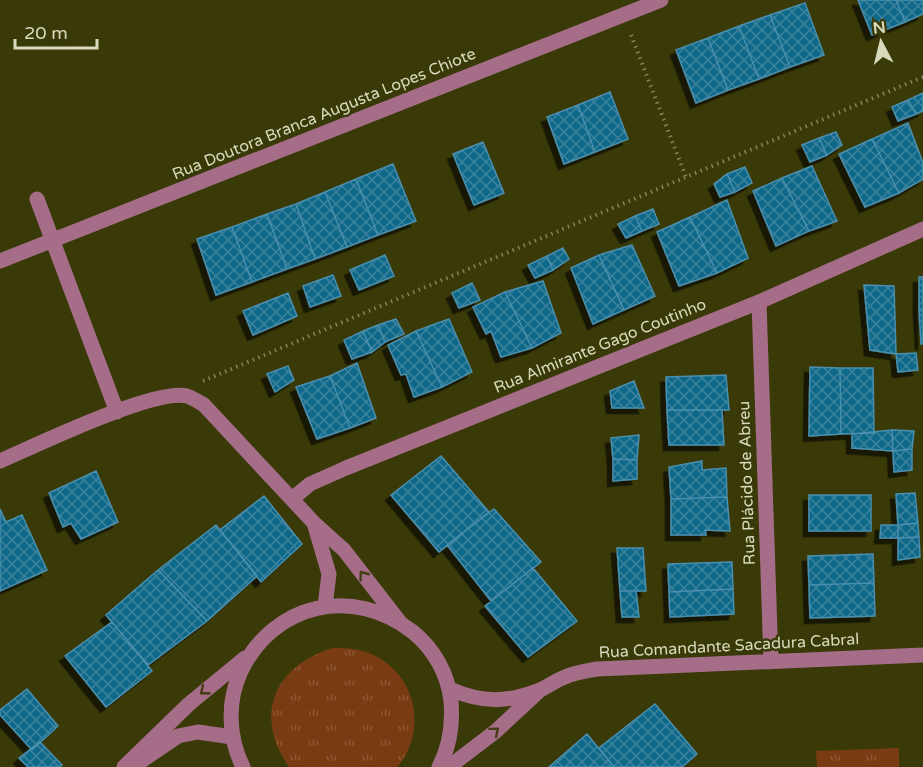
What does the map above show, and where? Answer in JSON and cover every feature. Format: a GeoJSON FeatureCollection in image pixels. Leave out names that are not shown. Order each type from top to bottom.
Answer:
{"type":"FeatureCollection","features":[{"type":"Feature","properties":{"kind":"street","name":"Rua Doutora Branca Augusta Lopes Chiote"},"geometry":{"type":"LineString","coordinates":[[0,261],[661,0]]}},
{"type":"Feature","properties":{"kind":"street"},"geometry":{"type":"LineString","coordinates":[[37,199],[117,412]]}},
{"type":"Feature","properties":{"kind":"street","name":"Rua Almirante Gago Coutinho"},"geometry":{"type":"LineString","coordinates":[[292,499],[310,484],[346,468],[759,302],[923,229]]}},
{"type":"Feature","properties":{"kind":"street","name":"Rua Plácido de Abreu"},"geometry":{"type":"LineString","coordinates":[[759,302],[771,662]]}},
{"type":"Feature","properties":{"kind":"street"},"geometry":{"type":"LineString","coordinates":[[0,461],[148,400],[188,396],[204,405],[314,523],[344,550],[399,621]]}},
{"type":"Feature","properties":{"kind":"street"},"geometry":{"type":"LineString","coordinates":[[314,523],[329,574],[325,606]]}},
{"type":"Feature","properties":{"kind":"street"},"geometry":{"type":"LineString","coordinates":[[124,767],[189,704],[249,654],[269,631],[295,615],[325,606],[350,605],[375,610],[399,621],[422,639],[439,662],[450,689],[453,721],[447,752],[439,767]]}},
{"type":"Feature","properties":{"kind":"street"},"geometry":{"type":"LineString","coordinates":[[243,767],[232,737],[231,708],[237,680],[249,654]]}},
{"type":"Feature","properties":{"kind":"street","name":"Rua Comandante Sacadura Cabral"},"geometry":{"type":"LineString","coordinates":[[450,689],[468,697],[487,701],[511,699],[540,690],[566,676],[597,669],[923,655]]}},
{"type":"Feature","properties":{"kind":"street","name":"Rua Comandante Sacadura Cabral"},"geometry":{"type":"LineString","coordinates":[[449,767],[496,731],[540,690]]}},
{"type":"Feature","properties":{"kind":"street"},"geometry":{"type":"LineString","coordinates":[[132,767],[178,736],[198,732],[232,737]]}},
{"type":"Feature","properties":{"kind":"path"},"geometry":{"type":"LineString","coordinates":[[623,15],[686,177]]}},
{"type":"Feature","properties":{"kind":"path"},"geometry":{"type":"LineString","coordinates":[[202,382],[923,77]]}},
{"type":"Feature","properties":{"kind":"green space"},"geometry":{"type":"Polygon","coordinates":[[[332,648],[369,653],[394,669],[403,681],[414,709],[414,724],[412,739],[397,767],[289,767],[278,748],[272,729],[271,712],[275,695],[283,680],[312,656],[332,648]]]}},
{"type":"Feature","properties":{"kind":"green space"},"geometry":{"type":"Polygon","coordinates":[[[899,748],[899,767],[817,767],[816,751],[899,748]]]}},
{"type":"Feature","properties":{"kind":"building"},"geometry":{"type":"Polygon","coordinates":[[[858,0],[896,0],[905,22],[872,35],[858,0]]]}},
{"type":"Feature","properties":{"kind":"building"},"geometry":{"type":"Polygon","coordinates":[[[896,0],[923,0],[923,14],[905,22],[896,0]]]}},
{"type":"Feature","properties":{"kind":"building"},"geometry":{"type":"Polygon","coordinates":[[[805,3],[824,55],[790,67],[770,15],[805,3]]]}},
{"type":"Feature","properties":{"kind":"building"},"geometry":{"type":"Polygon","coordinates":[[[770,15],[790,67],[759,79],[739,26],[770,15]]]}},
{"type":"Feature","properties":{"kind":"building"},"geometry":{"type":"Polygon","coordinates":[[[739,26],[759,79],[728,90],[708,38],[739,26]]]}},
{"type":"Feature","properties":{"kind":"building"},"geometry":{"type":"Polygon","coordinates":[[[708,38],[728,90],[696,103],[676,50],[708,38]]]}},
{"type":"Feature","properties":{"kind":"building"},"geometry":{"type":"Polygon","coordinates":[[[610,92],[628,139],[595,152],[578,105],[610,92]]]}},
{"type":"Feature","properties":{"kind":"building"},"geometry":{"type":"Polygon","coordinates":[[[923,93],[923,111],[916,114],[908,100],[923,93]]]}},
{"type":"Feature","properties":{"kind":"building"},"geometry":{"type":"Polygon","coordinates":[[[908,100],[916,114],[898,121],[892,107],[908,100]]]}},
{"type":"Feature","properties":{"kind":"building"},"geometry":{"type":"Polygon","coordinates":[[[578,105],[595,152],[564,164],[547,117],[578,105]]]}},
{"type":"Feature","properties":{"kind":"building"},"geometry":{"type":"Polygon","coordinates":[[[908,123],[923,163],[923,179],[899,193],[872,139],[908,123]]]}},
{"type":"Feature","properties":{"kind":"building"},"geometry":{"type":"Polygon","coordinates":[[[836,132],[842,145],[827,155],[819,138],[836,132]]]}},
{"type":"Feature","properties":{"kind":"building"},"geometry":{"type":"Polygon","coordinates":[[[819,138],[827,155],[810,162],[802,145],[819,138]]]}},
{"type":"Feature","properties":{"kind":"building"},"geometry":{"type":"Polygon","coordinates":[[[872,139],[899,193],[865,207],[839,154],[872,139]]]}},
{"type":"Feature","properties":{"kind":"building"},"geometry":{"type":"Polygon","coordinates":[[[483,142],[504,193],[474,205],[453,154],[483,142]]]}},
{"type":"Feature","properties":{"kind":"building"},"geometry":{"type":"Polygon","coordinates":[[[393,164],[416,221],[378,235],[356,179],[393,164]]]}},
{"type":"Feature","properties":{"kind":"building"},"geometry":{"type":"Polygon","coordinates":[[[812,166],[837,221],[809,231],[782,178],[812,166]]]}},
{"type":"Feature","properties":{"kind":"building"},"geometry":{"type":"Polygon","coordinates":[[[745,167],[752,183],[735,192],[727,174],[745,167]]]}},
{"type":"Feature","properties":{"kind":"building"},"geometry":{"type":"Polygon","coordinates":[[[727,174],[735,192],[720,197],[714,184],[727,174]]]}},
{"type":"Feature","properties":{"kind":"building"},"geometry":{"type":"Polygon","coordinates":[[[782,178],[809,231],[776,246],[753,191],[782,178]]]}},
{"type":"Feature","properties":{"kind":"building"},"geometry":{"type":"Polygon","coordinates":[[[356,179],[378,235],[347,247],[325,192],[356,179]]]}},
{"type":"Feature","properties":{"kind":"building"},"geometry":{"type":"Polygon","coordinates":[[[325,192],[347,247],[315,259],[296,204],[325,192]]]}},
{"type":"Feature","properties":{"kind":"building"},"geometry":{"type":"Polygon","coordinates":[[[727,200],[748,258],[717,273],[690,217],[727,200]]]}},
{"type":"Feature","properties":{"kind":"building"},"geometry":{"type":"Polygon","coordinates":[[[296,204],[315,259],[287,269],[267,214],[296,204]]]}},
{"type":"Feature","properties":{"kind":"building"},"geometry":{"type":"Polygon","coordinates":[[[653,209],[659,224],[642,231],[635,216],[653,209]]]}},
{"type":"Feature","properties":{"kind":"building"},"geometry":{"type":"Polygon","coordinates":[[[267,214],[287,269],[252,282],[232,227],[267,214]]]}},
{"type":"Feature","properties":{"kind":"building"},"geometry":{"type":"Polygon","coordinates":[[[635,216],[642,231],[626,238],[618,224],[635,216]]]}},
{"type":"Feature","properties":{"kind":"building"},"geometry":{"type":"Polygon","coordinates":[[[690,217],[717,273],[679,286],[657,232],[690,217]]]}},
{"type":"Feature","properties":{"kind":"building"},"geometry":{"type":"Polygon","coordinates":[[[232,227],[252,282],[216,295],[197,239],[232,227]]]}},
{"type":"Feature","properties":{"kind":"building"},"geometry":{"type":"Polygon","coordinates":[[[632,245],[655,296],[624,310],[599,255],[632,245]]]}},
{"type":"Feature","properties":{"kind":"building"},"geometry":{"type":"Polygon","coordinates":[[[563,248],[569,259],[553,270],[547,256],[563,248]]]}},
{"type":"Feature","properties":{"kind":"building"},"geometry":{"type":"Polygon","coordinates":[[[385,255],[394,276],[359,290],[350,270],[385,255]]]}},
{"type":"Feature","properties":{"kind":"building"},"geometry":{"type":"Polygon","coordinates":[[[599,255],[624,310],[593,324],[571,268],[599,255]]]}},
{"type":"Feature","properties":{"kind":"building"},"geometry":{"type":"Polygon","coordinates":[[[547,256],[553,270],[535,278],[528,265],[547,256]]]}},
{"type":"Feature","properties":{"kind":"building"},"geometry":{"type":"Polygon","coordinates":[[[333,275],[341,296],[310,307],[303,286],[333,275]]]}},
{"type":"Feature","properties":{"kind":"building"},"geometry":{"type":"Polygon","coordinates":[[[919,277],[923,277],[923,310],[919,311],[919,277]]]}},
{"type":"Feature","properties":{"kind":"building"},"geometry":{"type":"Polygon","coordinates":[[[543,281],[561,333],[532,348],[505,292],[543,281]]]}},
{"type":"Feature","properties":{"kind":"building"},"geometry":{"type":"Polygon","coordinates":[[[472,283],[480,300],[459,308],[452,293],[472,283]]]}},
{"type":"Feature","properties":{"kind":"building"},"geometry":{"type":"Polygon","coordinates":[[[864,285],[894,286],[896,354],[870,350],[864,285]]]}},
{"type":"Feature","properties":{"kind":"building"},"geometry":{"type":"Polygon","coordinates":[[[505,292],[532,348],[501,357],[491,331],[486,334],[473,307],[505,292]]]}},
{"type":"Feature","properties":{"kind":"building"},"geometry":{"type":"Polygon","coordinates":[[[288,293],[297,316],[253,335],[243,311],[288,293]]]}},
{"type":"Feature","properties":{"kind":"building"},"geometry":{"type":"Polygon","coordinates":[[[923,310],[923,344],[921,344],[919,311],[923,310]]]}},
{"type":"Feature","properties":{"kind":"building"},"geometry":{"type":"Polygon","coordinates":[[[396,319],[404,334],[385,342],[378,325],[396,319]]]}},
{"type":"Feature","properties":{"kind":"building"},"geometry":{"type":"Polygon","coordinates":[[[449,319],[472,372],[442,387],[416,331],[449,319]]]}},
{"type":"Feature","properties":{"kind":"building"},"geometry":{"type":"Polygon","coordinates":[[[378,325],[385,342],[372,352],[363,331],[378,325]]]}},
{"type":"Feature","properties":{"kind":"building"},"geometry":{"type":"Polygon","coordinates":[[[363,331],[372,352],[352,359],[344,340],[363,331]]]}},
{"type":"Feature","properties":{"kind":"building"},"geometry":{"type":"Polygon","coordinates":[[[416,331],[442,387],[414,397],[406,374],[401,375],[388,345],[416,331]]]}},
{"type":"Feature","properties":{"kind":"building"},"geometry":{"type":"Polygon","coordinates":[[[916,353],[918,370],[898,372],[896,354],[916,353]]]}},
{"type":"Feature","properties":{"kind":"building"},"geometry":{"type":"Polygon","coordinates":[[[357,363],[376,418],[350,428],[330,376],[357,363]]]}},
{"type":"Feature","properties":{"kind":"building"},"geometry":{"type":"Polygon","coordinates":[[[288,366],[294,380],[275,392],[267,374],[288,366]]]}},
{"type":"Feature","properties":{"kind":"building"},"geometry":{"type":"Polygon","coordinates":[[[810,367],[840,368],[841,434],[809,436],[810,367]]]}},
{"type":"Feature","properties":{"kind":"building"},"geometry":{"type":"Polygon","coordinates":[[[840,368],[873,368],[874,433],[841,434],[840,368]]]}},
{"type":"Feature","properties":{"kind":"building"},"geometry":{"type":"Polygon","coordinates":[[[726,375],[729,410],[667,410],[666,377],[726,375]]]}},
{"type":"Feature","properties":{"kind":"building"},"geometry":{"type":"Polygon","coordinates":[[[330,376],[350,428],[317,439],[296,387],[330,376]]]}},
{"type":"Feature","properties":{"kind":"building"},"geometry":{"type":"Polygon","coordinates":[[[634,381],[644,408],[612,408],[610,391],[634,381]]]}},
{"type":"Feature","properties":{"kind":"building"},"geometry":{"type":"Polygon","coordinates":[[[667,410],[722,410],[724,445],[669,445],[667,410]]]}},
{"type":"Feature","properties":{"kind":"building"},"geometry":{"type":"Polygon","coordinates":[[[892,430],[914,431],[912,449],[893,451],[892,430]]]}},
{"type":"Feature","properties":{"kind":"building"},"geometry":{"type":"Polygon","coordinates":[[[892,430],[893,451],[852,448],[852,434],[892,430]]]}},
{"type":"Feature","properties":{"kind":"building"},"geometry":{"type":"Polygon","coordinates":[[[639,435],[637,460],[613,459],[611,438],[639,435]]]}},
{"type":"Feature","properties":{"kind":"building"},"geometry":{"type":"Polygon","coordinates":[[[912,449],[912,470],[894,472],[893,451],[912,449]]]}},
{"type":"Feature","properties":{"kind":"building"},"geometry":{"type":"Polygon","coordinates":[[[441,456],[489,512],[439,552],[391,495],[441,456]]]}},
{"type":"Feature","properties":{"kind":"building"},"geometry":{"type":"Polygon","coordinates":[[[613,459],[637,460],[637,479],[613,481],[613,459]]]}},
{"type":"Feature","properties":{"kind":"building"},"geometry":{"type":"Polygon","coordinates":[[[702,461],[702,470],[726,468],[727,497],[671,499],[669,467],[702,461]]]}},
{"type":"Feature","properties":{"kind":"building"},"geometry":{"type":"Polygon","coordinates":[[[96,471],[118,522],[81,539],[71,523],[63,527],[49,493],[96,471]]]}},
{"type":"Feature","properties":{"kind":"building"},"geometry":{"type":"Polygon","coordinates":[[[915,493],[918,523],[898,525],[896,494],[915,493]]]}},
{"type":"Feature","properties":{"kind":"building"},"geometry":{"type":"Polygon","coordinates":[[[809,495],[871,495],[871,531],[809,531],[809,495]]]}},
{"type":"Feature","properties":{"kind":"building"},"geometry":{"type":"Polygon","coordinates":[[[264,496],[302,544],[261,582],[220,530],[264,496]]]}},
{"type":"Feature","properties":{"kind":"building"},"geometry":{"type":"Polygon","coordinates":[[[727,497],[730,531],[705,530],[706,535],[671,535],[671,499],[727,497]]]}},
{"type":"Feature","properties":{"kind":"building"},"geometry":{"type":"Polygon","coordinates":[[[0,509],[6,522],[22,515],[47,570],[0,591],[0,509]]]}},
{"type":"Feature","properties":{"kind":"building"},"geometry":{"type":"Polygon","coordinates":[[[494,509],[541,562],[491,601],[447,545],[494,509]]]}},
{"type":"Feature","properties":{"kind":"building"},"geometry":{"type":"Polygon","coordinates":[[[918,523],[919,537],[898,538],[898,525],[918,523]]]}},
{"type":"Feature","properties":{"kind":"building"},"geometry":{"type":"Polygon","coordinates":[[[216,525],[257,576],[207,621],[158,570],[216,525]]]}},
{"type":"Feature","properties":{"kind":"building"},"geometry":{"type":"Polygon","coordinates":[[[881,525],[898,525],[898,538],[880,538],[881,525]]]}},
{"type":"Feature","properties":{"kind":"building"},"geometry":{"type":"Polygon","coordinates":[[[919,537],[920,557],[898,560],[898,538],[919,537]]]}},
{"type":"Feature","properties":{"kind":"building"},"geometry":{"type":"Polygon","coordinates":[[[617,548],[643,548],[646,591],[620,591],[617,548]]]}},
{"type":"Feature","properties":{"kind":"building"},"geometry":{"type":"Polygon","coordinates":[[[873,554],[874,583],[809,585],[808,556],[873,554]]]}},
{"type":"Feature","properties":{"kind":"building"},"geometry":{"type":"Polygon","coordinates":[[[732,562],[733,589],[669,592],[668,564],[732,562]]]}},
{"type":"Feature","properties":{"kind":"building"},"geometry":{"type":"Polygon","coordinates":[[[533,568],[577,621],[528,657],[485,606],[533,568]]]}},
{"type":"Feature","properties":{"kind":"building"},"geometry":{"type":"Polygon","coordinates":[[[158,570],[207,621],[148,665],[106,615],[158,570]]]}},
{"type":"Feature","properties":{"kind":"building"},"geometry":{"type":"Polygon","coordinates":[[[874,583],[875,616],[810,618],[809,585],[874,583]]]}},
{"type":"Feature","properties":{"kind":"building"},"geometry":{"type":"Polygon","coordinates":[[[733,589],[734,614],[670,617],[669,592],[733,589]]]}},
{"type":"Feature","properties":{"kind":"building"},"geometry":{"type":"Polygon","coordinates":[[[620,591],[636,591],[639,617],[622,617],[620,591]]]}},
{"type":"Feature","properties":{"kind":"building"},"geometry":{"type":"Polygon","coordinates":[[[112,622],[152,671],[106,707],[65,656],[112,622]]]}},
{"type":"Feature","properties":{"kind":"building"},"geometry":{"type":"Polygon","coordinates":[[[27,689],[58,726],[32,750],[0,715],[0,710],[27,689]]]}},
{"type":"Feature","properties":{"kind":"building"},"geometry":{"type":"Polygon","coordinates":[[[655,704],[697,754],[682,767],[614,767],[599,748],[655,704]]]}},
{"type":"Feature","properties":{"kind":"building"},"geometry":{"type":"Polygon","coordinates":[[[587,734],[614,767],[549,767],[587,734]]]}},
{"type":"Feature","properties":{"kind":"building"},"geometry":{"type":"Polygon","coordinates":[[[40,742],[62,765],[59,767],[28,767],[19,758],[40,742]]]}}]}
